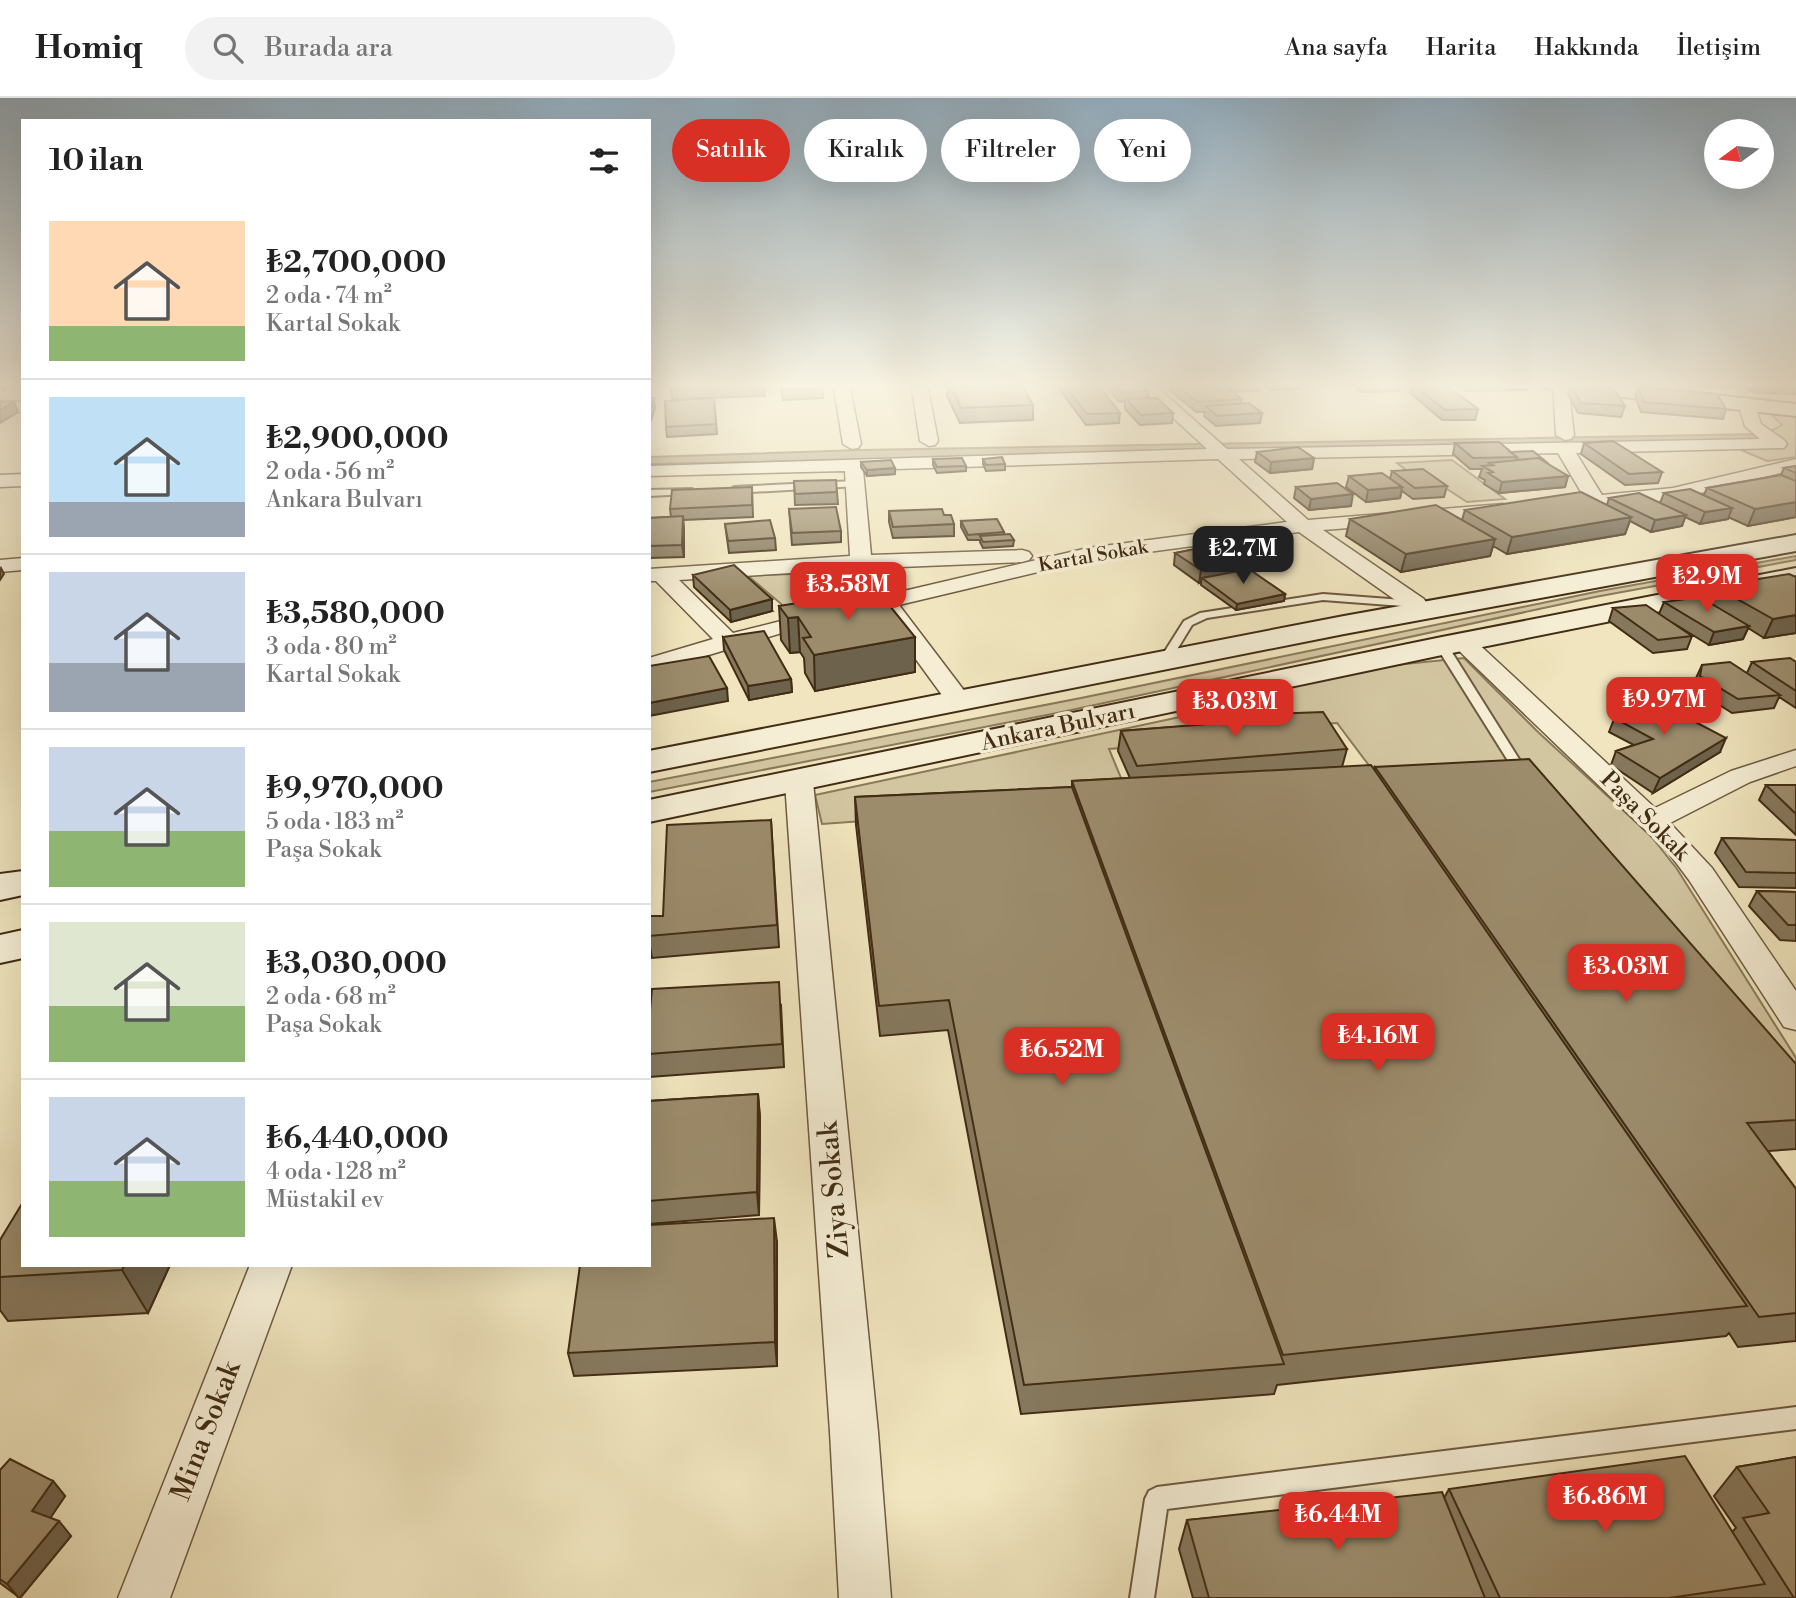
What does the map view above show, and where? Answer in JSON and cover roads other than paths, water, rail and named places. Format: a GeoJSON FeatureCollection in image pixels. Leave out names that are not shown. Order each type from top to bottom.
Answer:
{"type":"FeatureCollection","features":[{"type":"Feature","properties":{"kind":"main road","name":"Ankara Bulvarı"},"geometry":{"type":"LineString","coordinates":[[651,762],[1166,659],[1796,543]]}},
{"type":"Feature","properties":{"kind":"main road","name":"Ankara Bulvarı"},"geometry":{"type":"LineString","coordinates":[[651,811],[799,782],[1452,644],[1796,576]]}},
{"type":"Feature","properties":{"kind":"main road"},"geometry":{"type":"LineString","coordinates":[[0,887],[21,883]]}},
{"type":"Feature","properties":{"kind":"main road"},"geometry":{"type":"LineString","coordinates":[[0,948],[21,944]]}},
{"type":"Feature","properties":{"kind":"street"},"geometry":{"type":"LineString","coordinates":[[853,453],[861,562],[885,601],[959,701]]}},
{"type":"Feature","properties":{"kind":"street"},"geometry":{"type":"LineString","coordinates":[[651,471],[853,456],[973,453]]}},
{"type":"Feature","properties":{"kind":"street"},"geometry":{"type":"LineString","coordinates":[[1220,453],[1303,526],[1416,604]]}},
{"type":"Feature","properties":{"kind":"street"},"geometry":{"type":"LineString","coordinates":[[1570,453],[1597,502]]}},
{"type":"Feature","properties":{"kind":"street","name":"Kartal Sokak"},"geometry":{"type":"LineString","coordinates":[[651,665],[728,641],[1088,554],[1303,526],[1673,494],[1796,464]]}},
{"type":"Feature","properties":{"kind":"street"},"geometry":{"type":"LineString","coordinates":[[0,481],[21,480]]}},
{"type":"Feature","properties":{"kind":"street"},"geometry":{"type":"LineString","coordinates":[[656,575],[861,562],[1088,554]]}},
{"type":"Feature","properties":{"kind":"street"},"geometry":{"type":"LineString","coordinates":[[0,566],[21,564]]}},
{"type":"Feature","properties":{"kind":"street"},"geometry":{"type":"LineString","coordinates":[[656,575],[728,641]]}},
{"type":"Feature","properties":{"kind":"street","name":"Paşa Sokak"},"geometry":{"type":"LineString","coordinates":[[1452,644],[1653,820],[1701,875],[1795,1014]]}},
{"type":"Feature","properties":{"kind":"street"},"geometry":{"type":"LineString","coordinates":[[1653,820],[1726,782],[1756,769],[1796,758]]}},
{"type":"Feature","properties":{"kind":"street","name":"Ziya Sokak"},"geometry":{"type":"LineString","coordinates":[[799,782],[855,1432],[865,1598]]}},
{"type":"Feature","properties":{"kind":"street","name":"Mina Sokak"},"geometry":{"type":"LineString","coordinates":[[144,1598],[270,1267]]}},
{"type":"Feature","properties":{"kind":"lane"},"geometry":{"type":"LineString","coordinates":[[726,490],[853,456]]}},
{"type":"Feature","properties":{"kind":"lane"},"geometry":{"type":"LineString","coordinates":[[651,493],[701,491]]}},
{"type":"Feature","properties":{"kind":"lane"},"geometry":{"type":"LineString","coordinates":[[1166,659],[1188,623],[1204,615],[1323,597],[1416,604]]}},
{"type":"Feature","properties":{"kind":"lane"},"geometry":{"type":"LineString","coordinates":[[1452,644],[1523,781]]}},
{"type":"Feature","properties":{"kind":"lane"},"geometry":{"type":"LineString","coordinates":[[1142,1598],[1157,1499],[1796,1418]]}}]}
